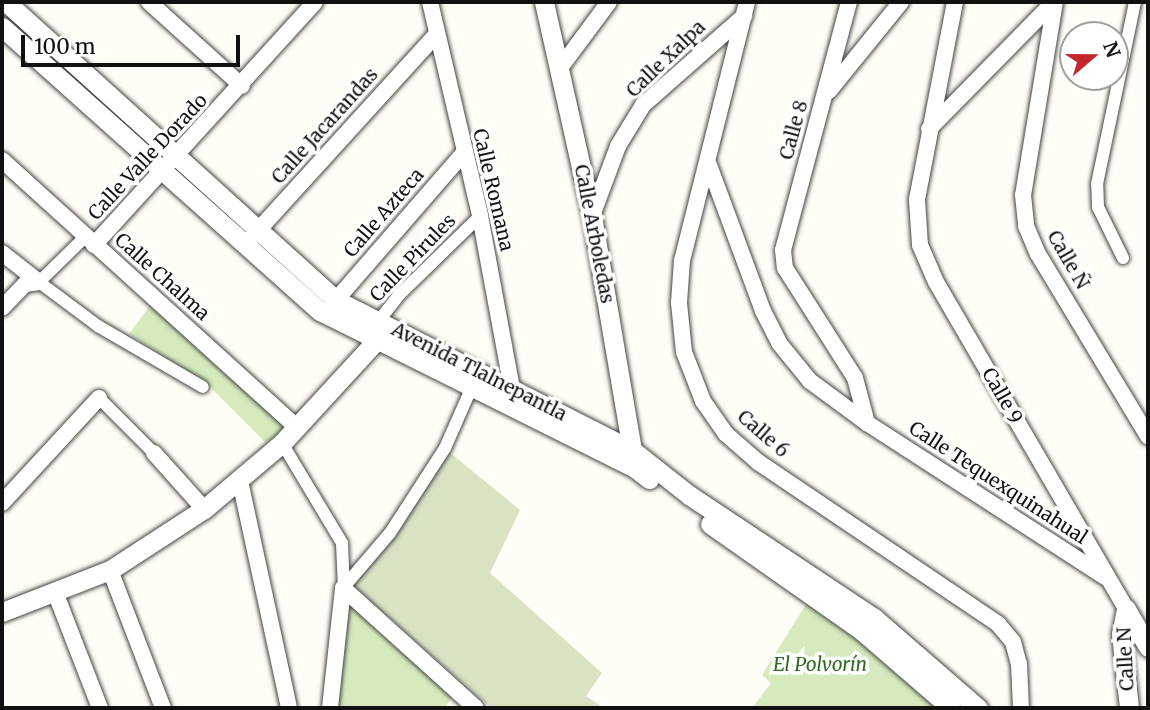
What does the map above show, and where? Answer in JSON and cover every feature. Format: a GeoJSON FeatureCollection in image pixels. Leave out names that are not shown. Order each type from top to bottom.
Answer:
{"type":"FeatureCollection","features":[{"type":"Feature","properties":{"kind":"street","name":"Avenida Tlalnepantla"},"geometry":{"type":"LineString","coordinates":[[6,2],[170,165],[243,246],[320,311],[382,333],[512,389],[633,459],[874,618],[978,708]]}},
{"type":"Feature","properties":{"kind":"street"},"geometry":{"type":"LineString","coordinates":[[149,2],[242,86]]}},
{"type":"Feature","properties":{"kind":"street","name":"Calle Valle Dorado"},"geometry":{"type":"LineString","coordinates":[[90,240],[170,165],[315,2]]}},
{"type":"Feature","properties":{"kind":"street","name":"Calle Romana"},"geometry":{"type":"LineString","coordinates":[[430,2],[463,154],[480,216],[512,389]]}},
{"type":"Feature","properties":{"kind":"street","name":"Calle Arboledas"},"geometry":{"type":"LineString","coordinates":[[544,2],[592,216],[633,459]]}},
{"type":"Feature","properties":{"kind":"street"},"geometry":{"type":"LineString","coordinates":[[560,68],[609,2]]}},
{"type":"Feature","properties":{"kind":"street","name":"Calle 8"},"geometry":{"type":"LineString","coordinates":[[849,2],[783,250],[785,268],[855,378],[867,424]]}},
{"type":"Feature","properties":{"kind":"street"},"geometry":{"type":"LineString","coordinates":[[825,95],[901,2]]}},
{"type":"Feature","properties":{"kind":"street","name":"Calle 9"},"geometry":{"type":"LineString","coordinates":[[954,2],[929,129],[916,222],[927,265],[1148,646]]}},
{"type":"Feature","properties":{"kind":"street"},"geometry":{"type":"LineString","coordinates":[[929,129],[1054,2]]}},
{"type":"Feature","properties":{"kind":"street","name":"Calle Ñ"},"geometry":{"type":"LineString","coordinates":[[1054,2],[1023,195],[1026,226],[1148,436]]}},
{"type":"Feature","properties":{"kind":"street"},"geometry":{"type":"LineString","coordinates":[[1123,258],[1097,207],[1097,184],[1135,2]]}},
{"type":"Feature","properties":{"kind":"street","name":"Calle 6"},"geometry":{"type":"LineString","coordinates":[[745,9],[709,165],[682,260],[679,303],[684,352],[703,401],[726,434],[758,463],[998,624],[1013,642],[1019,664],[1021,708]]}},
{"type":"Feature","properties":{"kind":"street","name":"Calle Xalpa"},"geometry":{"type":"LineString","coordinates":[[592,216],[618,146],[643,105],[745,9]]}},
{"type":"Feature","properties":{"kind":"street","name":"Avenida Tlalnepantla"},"geometry":{"type":"LineString","coordinates":[[2,27],[170,165],[258,231],[336,300],[382,333],[471,388],[633,459],[861,629],[951,708]]}},
{"type":"Feature","properties":{"kind":"street","name":"Calle Jacarandas"},"geometry":{"type":"LineString","coordinates":[[243,246],[437,34]]}},
{"type":"Feature","properties":{"kind":"street","name":"Calle Azteca"},"geometry":{"type":"LineString","coordinates":[[336,300],[463,154]]}},
{"type":"Feature","properties":{"kind":"street","name":"Calle Chalma"},"geometry":{"type":"LineString","coordinates":[[2,160],[295,426]]}},
{"type":"Feature","properties":{"kind":"street","name":"Calle Tequexquinahual"},"geometry":{"type":"LineString","coordinates":[[709,165],[779,343],[810,381],[867,424],[1107,579]]}},
{"type":"Feature","properties":{"kind":"street","name":"Calle Pirules"},"geometry":{"type":"LineString","coordinates":[[382,333],[381,318],[398,296],[480,216]]}},
{"type":"Feature","properties":{"kind":"street"},"geometry":{"type":"LineString","coordinates":[[2,308],[25,284],[38,282],[90,240]]}},
{"type":"Feature","properties":{"kind":"street"},"geometry":{"type":"LineString","coordinates":[[2,253],[98,326],[203,387]]}},
{"type":"Feature","properties":{"kind":"street"},"geometry":{"type":"LineString","coordinates":[[2,612],[110,570],[204,509],[282,443],[382,333]]}},
{"type":"Feature","properties":{"kind":"street"},"geometry":{"type":"LineString","coordinates":[[344,588],[390,533],[445,448],[471,388]]}},
{"type":"Feature","properties":{"kind":"street"},"geometry":{"type":"LineString","coordinates":[[2,503],[99,398],[154,453],[204,509]]}},
{"type":"Feature","properties":{"kind":"street"},"geometry":{"type":"LineString","coordinates":[[282,443],[342,543],[344,588],[330,708]]}},
{"type":"Feature","properties":{"kind":"street"},"geometry":{"type":"LineString","coordinates":[[240,481],[289,708]]}},
{"type":"Feature","properties":{"kind":"street"},"geometry":{"type":"LineString","coordinates":[[110,570],[163,708]]}},
{"type":"Feature","properties":{"kind":"street"},"geometry":{"type":"LineString","coordinates":[[344,588],[476,708]]}},
{"type":"Feature","properties":{"kind":"street"},"geometry":{"type":"LineString","coordinates":[[55,592],[100,708]]}},
{"type":"Feature","properties":{"kind":"street","name":"Calle N"},"geometry":{"type":"LineString","coordinates":[[1126,609],[1121,634],[1129,708]]}},
{"type":"Feature","properties":{"kind":"green space"},"geometry":{"type":"Polygon","coordinates":[[[155,299],[287,426],[266,443],[205,382],[129,334],[155,299]]]}},
{"type":"Feature","properties":{"kind":"green space"},"geometry":{"type":"Polygon","coordinates":[[[448,451],[520,510],[490,573],[602,673],[586,696],[604,708],[491,708],[353,585],[448,451]]]}},
{"type":"Feature","properties":{"kind":"green space"},"geometry":{"type":"Polygon","coordinates":[[[348,598],[453,695],[445,708],[334,708],[348,598]]]}},
{"type":"Feature","properties":{"kind":"green space","name":"El Polvorín"},"geometry":{"type":"Polygon","coordinates":[[[808,601],[944,708],[752,708],[771,683],[762,675],[808,601]]]}}]}
